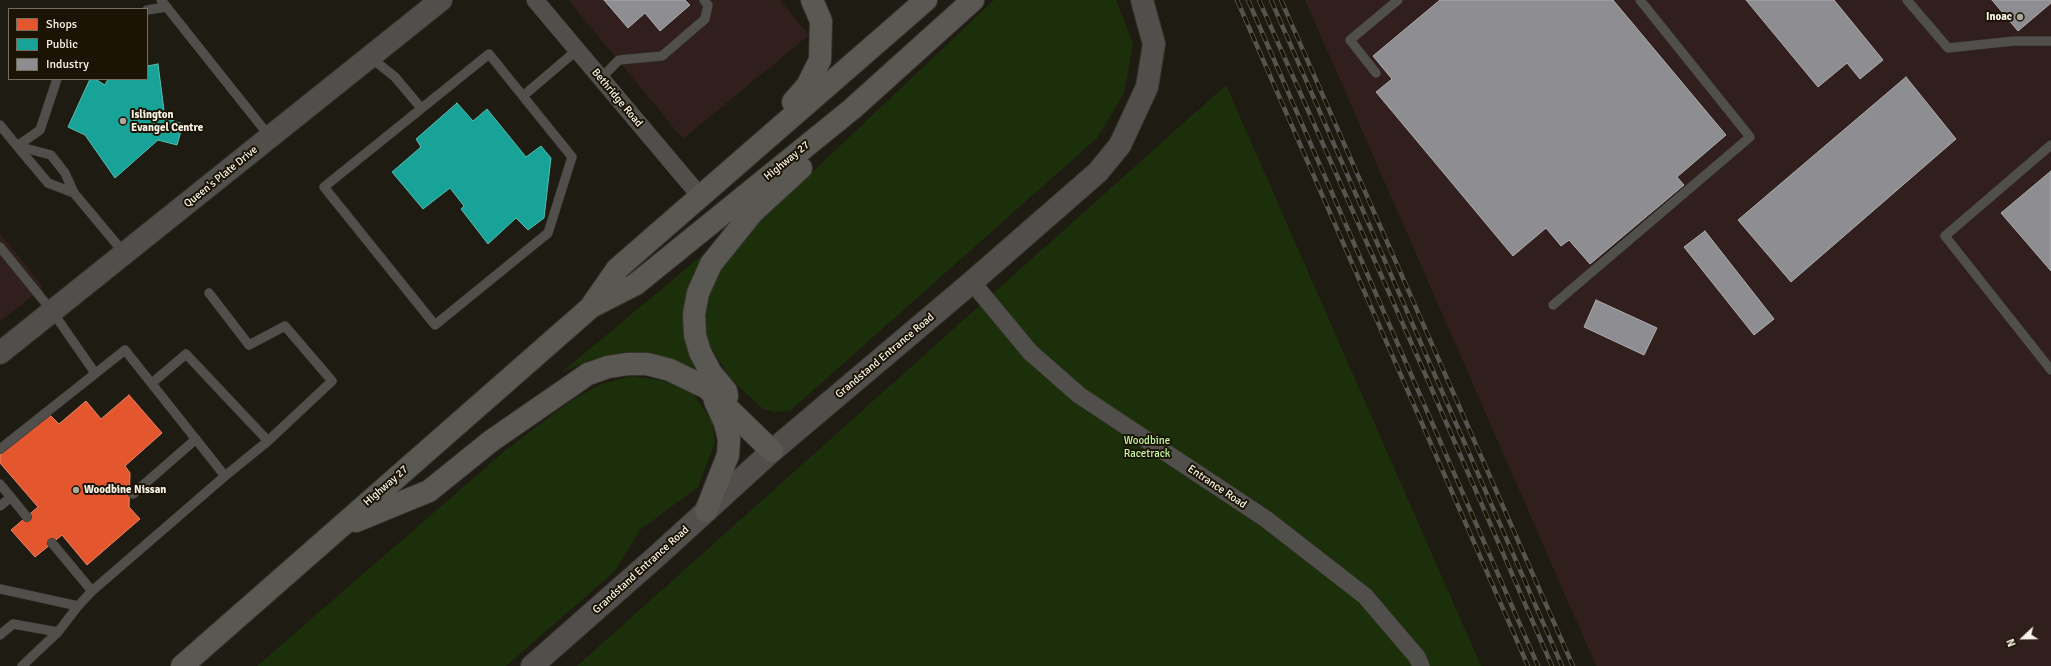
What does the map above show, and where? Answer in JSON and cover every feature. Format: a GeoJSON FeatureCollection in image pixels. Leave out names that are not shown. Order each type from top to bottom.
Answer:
{"type":"FeatureCollection","features":[{"type":"Feature","properties":{"kind":"main road"},"geometry":{"type":"LineString","coordinates":[[732,167],[807,86],[820,60],[821,21],[812,0]]}},
{"type":"Feature","properties":{"kind":"main road","name":"Highway 27"},"geometry":{"type":"LineString","coordinates":[[182,666],[590,307],[617,269],[732,167],[926,0]]}},
{"type":"Feature","properties":{"kind":"main road","name":"Highway 27"},"geometry":{"type":"LineString","coordinates":[[590,307],[636,284],[852,109],[973,0]]}},
{"type":"Feature","properties":{"kind":"main road"},"geometry":{"type":"LineString","coordinates":[[730,411],[726,391],[711,373],[700,352],[696,335],[694,314],[698,293],[711,264],[752,213],[812,157],[852,109]]}},
{"type":"Feature","properties":{"kind":"main road"},"geometry":{"type":"LineString","coordinates":[[340,527],[429,491],[491,441],[588,374],[608,367],[628,364],[647,364],[670,370],[707,388],[772,451]]}},
{"type":"Feature","properties":{"kind":"main road"},"geometry":{"type":"LineString","coordinates":[[706,511],[728,454],[729,439],[721,411],[707,388]]}},
{"type":"Feature","properties":{"kind":"street","name":"Queen's Plate Drive"},"geometry":{"type":"LineString","coordinates":[[0,353],[441,0]]}},
{"type":"Feature","properties":{"kind":"street","name":"Bethridge Road"},"geometry":{"type":"LineString","coordinates":[[535,0],[700,196]]}},
{"type":"Feature","properties":{"kind":"street","name":"Grandstand Entrance Road"},"geometry":{"type":"LineString","coordinates":[[532,666],[772,451],[972,282],[1098,172],[1120,145],[1147,87],[1154,44],[1142,0]]}},
{"type":"Feature","properties":{"kind":"street","name":"Entrance Road"},"geometry":{"type":"LineString","coordinates":[[972,282],[1030,352],[1079,395],[1266,519],[1365,596],[1417,657],[1421,666]]}},
{"type":"Feature","properties":{"kind":"lane"},"geometry":{"type":"LineString","coordinates":[[601,78],[619,60],[662,56],[705,19],[708,5],[704,0]]}},
{"type":"Feature","properties":{"kind":"lane"},"geometry":{"type":"LineString","coordinates":[[1376,73],[1350,40],[1398,0]]}},
{"type":"Feature","properties":{"kind":"lane"},"geometry":{"type":"LineString","coordinates":[[1553,305],[1750,137],[1640,0]]}},
{"type":"Feature","properties":{"kind":"lane"},"geometry":{"type":"LineString","coordinates":[[1907,0],[1948,48],[2014,41],[2051,41]]}},
{"type":"Feature","properties":{"kind":"lane"},"geometry":{"type":"LineString","coordinates":[[148,10],[164,4],[270,137]]}},
{"type":"Feature","properties":{"kind":"lane"},"geometry":{"type":"LineString","coordinates":[[523,96],[577,50]]}},
{"type":"Feature","properties":{"kind":"lane"},"geometry":{"type":"LineString","coordinates":[[489,54],[572,157],[548,233],[435,325],[324,187],[421,108],[489,54]]}},
{"type":"Feature","properties":{"kind":"lane"},"geometry":{"type":"LineString","coordinates":[[370,57],[395,77],[421,108]]}},
{"type":"Feature","properties":{"kind":"lane"},"geometry":{"type":"LineString","coordinates":[[17,146],[40,130],[57,80]]}},
{"type":"Feature","properties":{"kind":"lane"},"geometry":{"type":"LineString","coordinates":[[0,125],[48,183],[74,193]]}},
{"type":"Feature","properties":{"kind":"lane"},"geometry":{"type":"LineString","coordinates":[[2051,145],[1945,236],[2051,370]]}},
{"type":"Feature","properties":{"kind":"lane"},"geometry":{"type":"LineString","coordinates":[[17,146],[51,155],[65,173],[74,193],[124,254]]}},
{"type":"Feature","properties":{"kind":"lane"},"geometry":{"type":"LineString","coordinates":[[0,247],[52,311],[95,373]]}},
{"type":"Feature","properties":{"kind":"lane"},"geometry":{"type":"LineString","coordinates":[[22,666],[58,632],[78,606],[92,591],[225,476],[268,441],[332,381],[285,326],[249,346],[209,293]]}},
{"type":"Feature","properties":{"kind":"lane"},"geometry":{"type":"LineString","coordinates":[[0,449],[125,350],[225,476]]}},
{"type":"Feature","properties":{"kind":"lane"},"geometry":{"type":"LineString","coordinates":[[152,383],[186,354],[268,441]]}},
{"type":"Feature","properties":{"kind":"lane"},"geometry":{"type":"LineString","coordinates":[[133,494],[196,439]]}},
{"type":"Feature","properties":{"kind":"lane"},"geometry":{"type":"LineString","coordinates":[[0,484],[28,517]]}},
{"type":"Feature","properties":{"kind":"lane"},"geometry":{"type":"LineString","coordinates":[[0,506],[10,497]]}},
{"type":"Feature","properties":{"kind":"lane"},"geometry":{"type":"LineString","coordinates":[[52,544],[92,591]]}},
{"type":"Feature","properties":{"kind":"lane"},"geometry":{"type":"LineString","coordinates":[[0,589],[78,606]]}},
{"type":"Feature","properties":{"kind":"lane"},"geometry":{"type":"LineString","coordinates":[[0,635],[13,624],[58,632]]}},
{"type":"Feature","properties":{"kind":"shaded area"},"geometry":{"type":"Polygon","coordinates":[[[568,0],[780,0],[809,35],[683,139],[568,0]]]}},
{"type":"Feature","properties":{"kind":"shaded area"},"geometry":{"type":"Polygon","coordinates":[[[1305,0],[2051,0],[2051,666],[1596,666],[1305,0]]]}},
{"type":"Feature","properties":{"kind":"shaded area"},"geometry":{"type":"Polygon","coordinates":[[[0,233],[43,287],[0,322],[0,233]]]}},
{"type":"Feature","properties":{"kind":"green space"},"geometry":{"type":"Polygon","coordinates":[[[994,0],[1116,0],[1133,44],[1124,93],[1097,138],[791,410],[775,412],[763,409],[729,377],[703,333],[709,281],[747,234],[994,0]]]}},
{"type":"Feature","properties":{"kind":"green space","name":"Woodbine Racetrack"},"geometry":{"type":"Polygon","coordinates":[[[1226,85],[1481,666],[577,666],[1226,85]]]}},
{"type":"Feature","properties":{"kind":"green space"},"geometry":{"type":"Polygon","coordinates":[[[712,247],[687,293],[683,321],[689,353],[698,369],[661,356],[626,352],[593,359],[562,372],[712,247]]]}},
{"type":"Feature","properties":{"kind":"green space"},"geometry":{"type":"Polygon","coordinates":[[[632,376],[670,382],[695,396],[712,422],[715,443],[698,487],[640,530],[615,571],[506,666],[257,666],[507,449],[571,401],[601,384],[632,376]]]}},
{"type":"Feature","properties":{"kind":"building: Shops","name":"Woodbine Nissan"},"geometry":{"type":"Polygon","coordinates":[[[129,395],[162,433],[125,466],[130,473],[129,507],[140,519],[87,565],[62,535],[35,557],[11,530],[38,507],[0,463],[0,455],[49,414],[59,424],[86,401],[101,419],[129,395]]]}},
{"type":"Feature","properties":{"kind":"building: Public","name":"Islington Evangel Centre"},"geometry":{"type":"Polygon","coordinates":[[[158,64],[165,118],[183,124],[177,145],[158,140],[115,178],[85,135],[68,127],[90,80],[97,80],[105,85],[108,80],[148,80],[148,66],[158,64]]]}},
{"type":"Feature","properties":{"kind":"building: Public"},"geometry":{"type":"Polygon","coordinates":[[[457,103],[473,121],[487,109],[526,157],[541,146],[551,158],[544,218],[528,230],[516,218],[488,244],[461,209],[464,206],[450,188],[423,209],[392,172],[421,147],[416,139],[457,103]]]}},
{"type":"Feature","properties":{"kind":"building: Industry"},"geometry":{"type":"Polygon","coordinates":[[[604,0],[685,0],[690,5],[660,31],[645,13],[628,28],[604,0]]]}},
{"type":"Feature","properties":{"kind":"building: Industry"},"geometry":{"type":"Polygon","coordinates":[[[1440,0],[1613,0],[1726,135],[1677,177],[1684,185],[1590,264],[1569,240],[1561,246],[1546,228],[1513,256],[1376,92],[1392,79],[1373,56],[1440,0]]]}},
{"type":"Feature","properties":{"kind":"building: Industry"},"geometry":{"type":"Polygon","coordinates":[[[1746,0],[1834,0],[1883,60],[1860,79],[1847,63],[1818,87],[1746,0]]]}},
{"type":"Feature","properties":{"kind":"building: Industry","name":"Inoac"},"geometry":{"type":"Polygon","coordinates":[[[1992,0],[2051,0],[2051,3],[2018,31],[1992,0]]]}},
{"type":"Feature","properties":{"kind":"building: Industry"},"geometry":{"type":"Polygon","coordinates":[[[1906,77],[1956,139],[1791,282],[1738,220],[1906,77]]]}},
{"type":"Feature","properties":{"kind":"building: Industry"},"geometry":{"type":"Polygon","coordinates":[[[2051,171],[2051,271],[2001,213],[2051,171]]]}},
{"type":"Feature","properties":{"kind":"building: Industry"},"geometry":{"type":"Polygon","coordinates":[[[1705,231],[1774,319],[1754,335],[1684,247],[1705,231]]]}},
{"type":"Feature","properties":{"kind":"building: Industry"},"geometry":{"type":"Polygon","coordinates":[[[1596,300],[1657,328],[1644,355],[1584,327],[1596,300]]]}},
{"type":"Feature","properties":{"kind":"railway"},"geometry":{"type":"LineString","coordinates":[[1237,0],[1528,666]]}},
{"type":"Feature","properties":{"kind":"railway"},"geometry":{"type":"LineString","coordinates":[[1248,0],[1538,666]]}},
{"type":"Feature","properties":{"kind":"railway"},"geometry":{"type":"LineString","coordinates":[[1259,0],[1426,376],[1552,666]]}},
{"type":"Feature","properties":{"kind":"railway"},"geometry":{"type":"LineString","coordinates":[[1271,0],[1562,666]]}},
{"type":"Feature","properties":{"kind":"railway"},"geometry":{"type":"LineString","coordinates":[[1281,0],[1573,666]]}},
{"type":"Feature","properties":{"kind":"place","name":"Inoac"},"geometry":{"type":"Point","coordinates":[2020,17]}},
{"type":"Feature","properties":{"kind":"place","name":"Islington Evangel Centre"},"geometry":{"type":"Point","coordinates":[123,121]}},
{"type":"Feature","properties":{"kind":"place","name":"Woodbine Nissan"},"geometry":{"type":"Point","coordinates":[76,490]}}]}
